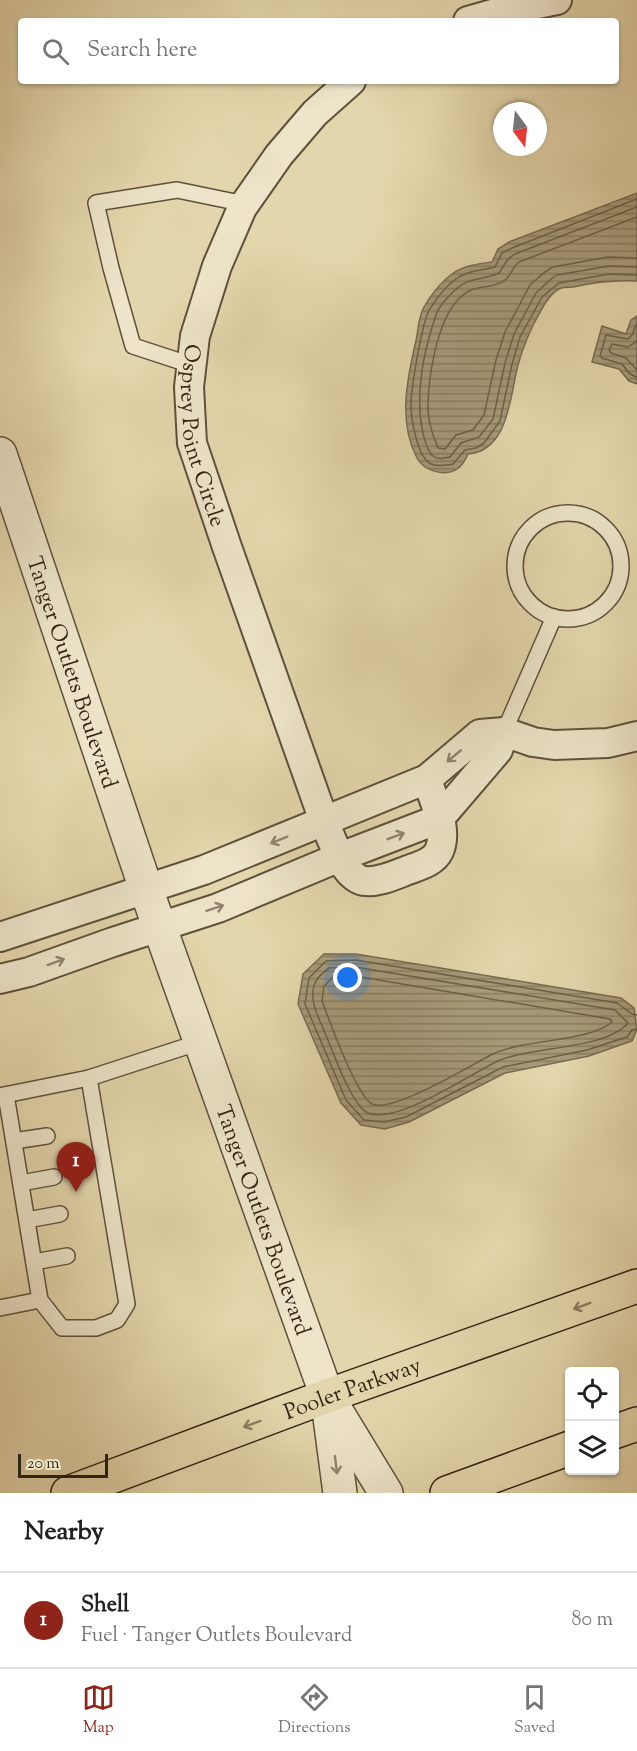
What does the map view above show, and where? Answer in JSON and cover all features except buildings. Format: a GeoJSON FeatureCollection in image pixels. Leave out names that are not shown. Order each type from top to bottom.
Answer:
{"type":"FeatureCollection","features":[{"type":"Feature","properties":{"kind":"main road","name":"Pooler Parkway"},"geometry":{"type":"LineString","coordinates":[[68,1493],[327,1396],[637,1286]]}},
{"type":"Feature","properties":{"kind":"main road"},"geometry":{"type":"LineString","coordinates":[[447,1493],[565,1450]]}},
{"type":"Feature","properties":{"kind":"main road"},"geometry":{"type":"LineString","coordinates":[[490,1493],[532,1462]]}},
{"type":"Feature","properties":{"kind":"street"},"geometry":{"type":"LineString","coordinates":[[478,18],[503,10],[556,0]]}},
{"type":"Feature","properties":{"kind":"street","name":"Osprey Point Circle"},"geometry":{"type":"LineString","coordinates":[[348,84],[315,113],[279,155],[245,204],[217,266],[195,336],[189,387],[192,443],[324,821],[349,873],[363,881],[381,880],[419,866],[439,852],[442,833],[427,779]]}},
{"type":"Feature","properties":{"kind":"street","name":"Tanger Outlets Boulevard"},"geometry":{"type":"LineString","coordinates":[[0,454],[159,927],[327,1396]]}},
{"type":"Feature","properties":{"kind":"street"},"geometry":{"type":"LineString","coordinates":[[0,937],[204,870],[427,779],[480,734],[504,732],[554,745],[608,743],[637,736]]}},
{"type":"Feature","properties":{"kind":"street"},"geometry":{"type":"LineString","coordinates":[[439,819],[498,750],[504,732]]}},
{"type":"Feature","properties":{"kind":"street"},"geometry":{"type":"LineString","coordinates":[[0,979],[28,972],[219,908],[340,857]]}},
{"type":"Feature","properties":{"kind":"street"},"geometry":{"type":"LineString","coordinates":[[327,1396],[340,1493]]}},
{"type":"Feature","properties":{"kind":"street"},"geometry":{"type":"LineString","coordinates":[[327,1396],[386,1493]]}},
{"type":"Feature","properties":{"kind":"lane"},"geometry":{"type":"LineString","coordinates":[[191,365],[133,346],[96,203],[177,190],[245,204]]}},
{"type":"Feature","properties":{"kind":"lane"},"geometry":{"type":"LineString","coordinates":[[570,512],[589,516],[606,528],[618,546],[622,568],[617,589],[604,606],[584,617],[562,620],[554,617],[541,613],[524,598],[515,579],[514,556],[521,538],[534,524],[551,515],[570,512]]}},
{"type":"Feature","properties":{"kind":"lane"},"geometry":{"type":"LineString","coordinates":[[504,732],[554,617]]}},
{"type":"Feature","properties":{"kind":"lane"},"geometry":{"type":"LineString","coordinates":[[89,1078],[91,1128],[111,1248],[127,1305],[117,1320],[96,1328],[62,1328],[40,1300],[14,1141],[3,1096],[89,1078],[200,1042]]}},
{"type":"Feature","properties":{"kind":"lane"},"geometry":{"type":"LineString","coordinates":[[14,1141],[47,1136]]}},
{"type":"Feature","properties":{"kind":"lane"},"geometry":{"type":"LineString","coordinates":[[21,1183],[54,1177]]}},
{"type":"Feature","properties":{"kind":"lane"},"geometry":{"type":"LineString","coordinates":[[27,1220],[60,1214]]}},
{"type":"Feature","properties":{"kind":"lane"},"geometry":{"type":"LineString","coordinates":[[34,1262],[67,1256]]}},
{"type":"Feature","properties":{"kind":"lane"},"geometry":{"type":"LineString","coordinates":[[0,1308],[40,1300]]}},
{"type":"Feature","properties":{"kind":"water"},"geometry":{"type":"Polygon","coordinates":[[[637,193],[637,281],[597,283],[556,291],[543,307],[527,339],[518,365],[505,420],[492,443],[482,451],[468,454],[461,466],[452,471],[435,471],[420,463],[407,429],[406,398],[420,319],[432,295],[457,271],[471,265],[492,262],[498,249],[509,242],[637,193]]]}},
{"type":"Feature","properties":{"kind":"water"},"geometry":{"type":"Polygon","coordinates":[[[637,316],[637,384],[629,381],[619,369],[592,362],[602,326],[626,334],[631,320],[637,316]]]}},
{"type":"Feature","properties":{"kind":"water"},"geometry":{"type":"Polygon","coordinates":[[[324,954],[356,954],[621,998],[634,1008],[637,1029],[632,1041],[589,1056],[505,1073],[409,1122],[385,1129],[361,1125],[341,1103],[298,1004],[303,974],[324,954]]]}},
{"type":"Feature","properties":{"kind":"place","name":"Shell"},"geometry":{"type":"Point","coordinates":[76,1192]}}]}
